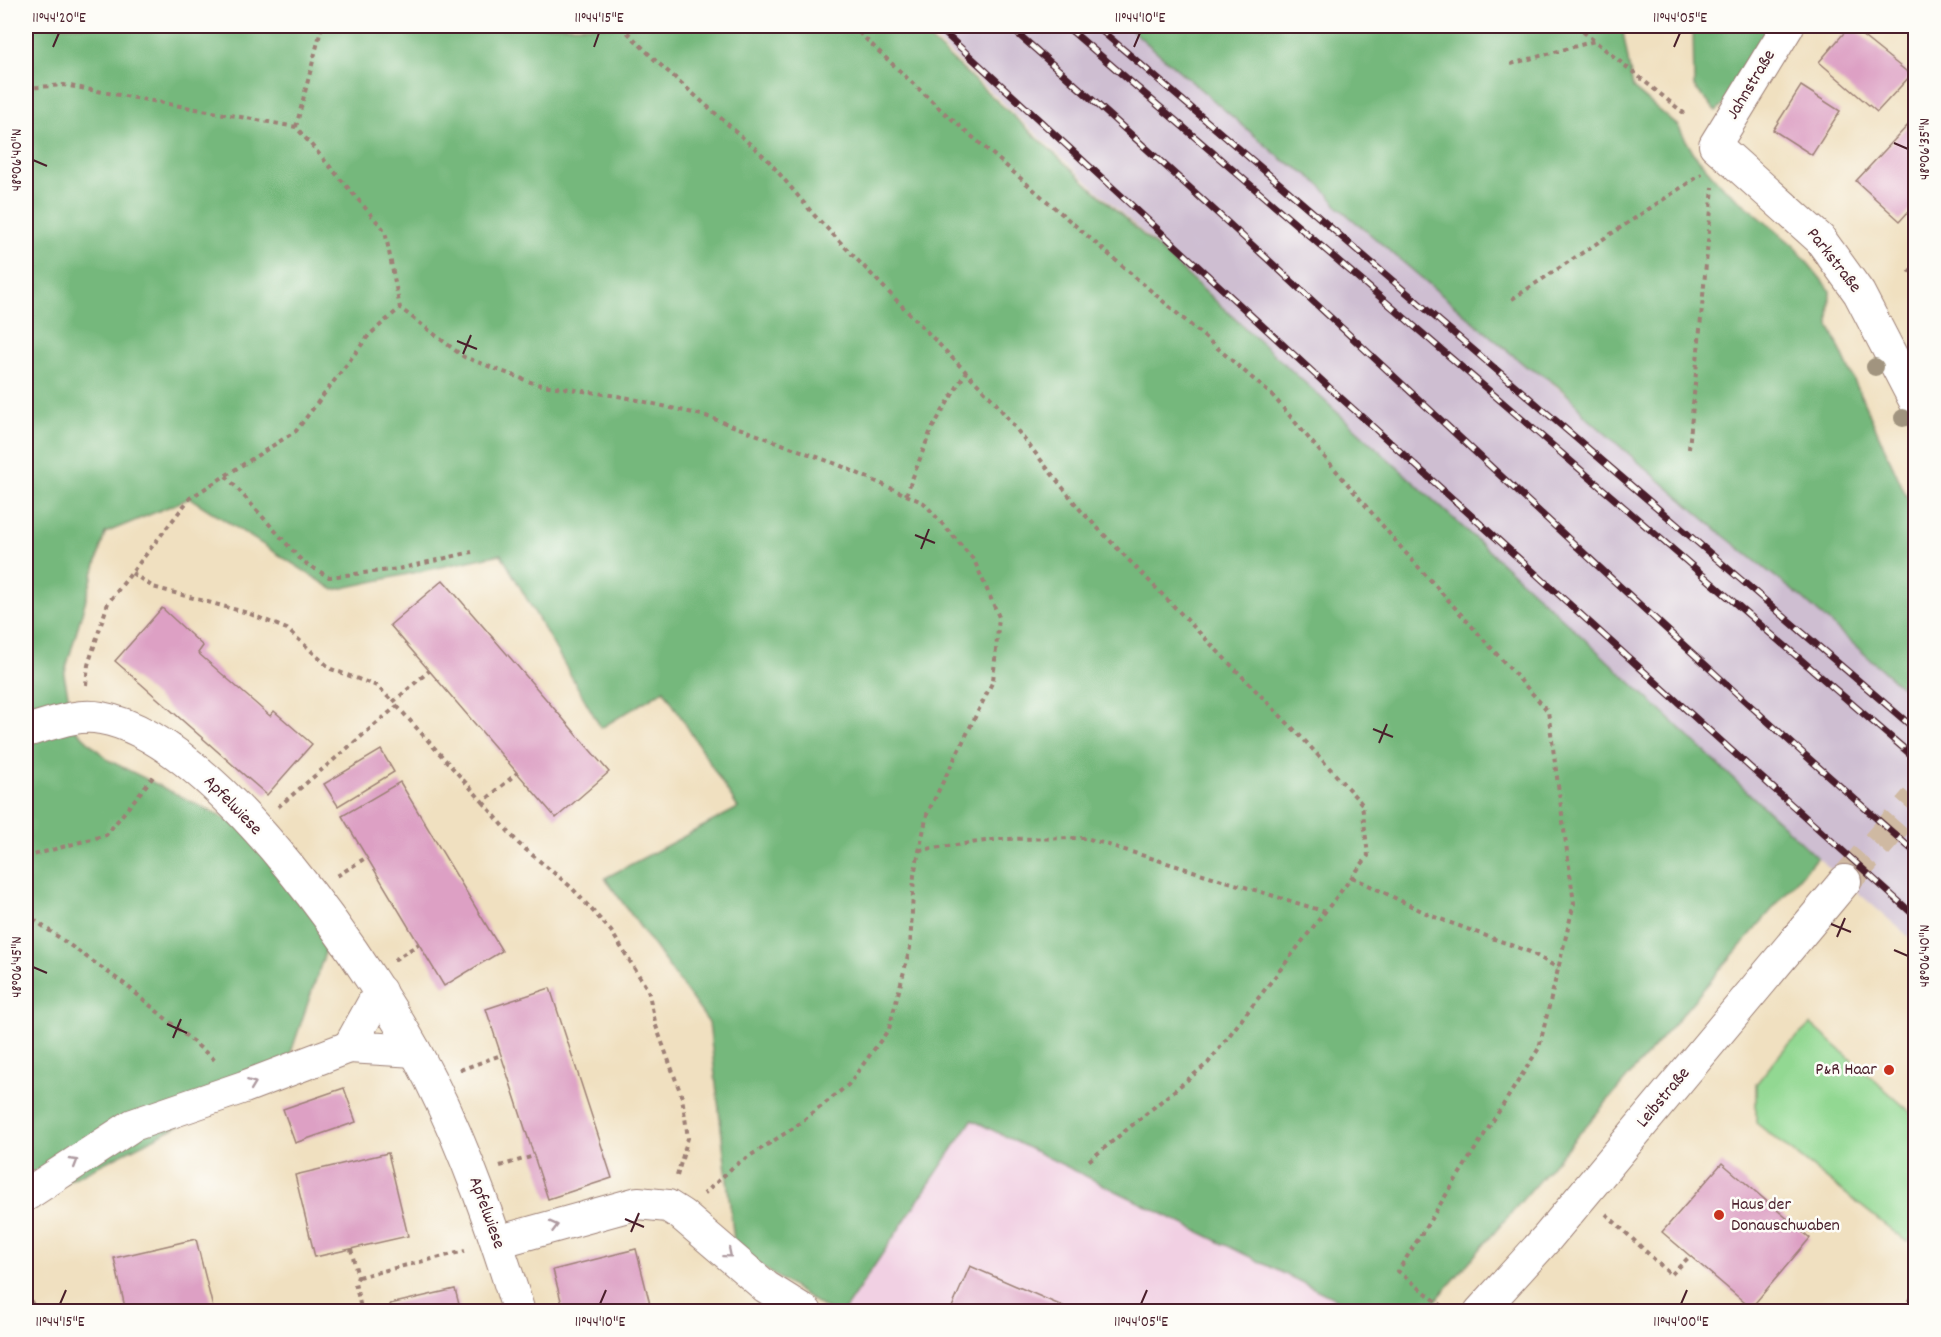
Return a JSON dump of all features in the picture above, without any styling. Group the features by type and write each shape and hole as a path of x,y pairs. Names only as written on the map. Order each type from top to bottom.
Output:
{"street":[{"name":"Jahnstraße","path":"1711,158 1788,26"},
{"name":"Parkstraße","path":"1711,158 1820,239 1859,293 1916,403"},
{"name":"Apfelwiese","path":"26,731 83,717 100,717 146,734 174,750 227,796 255,827 310,894 380,991 415,1051 472,1174 519,1311"},
{"name":"Leibstraße","path":"1480,1311 1547,1238 1845,881"},
{"path":"350,1047 380,991"},
{"path":"26,1195 133,1125 350,1047 415,1051"},
{"path":"497,1242 638,1203 675,1211 766,1287 806,1311"}],"path":[{"path":"296,127 322,26"},
{"path":"621,26 655,60 767,159 814,215 993,401 1082,512 1306,742 1362,804 1368,856 1326,912 1208,1063 1086,1163"},
{"path":"852,26 939,108 1274,396 1404,551 1548,711 1574,903 1539,1048 1398,1271 1446,1309"},
{"path":"1576,26 1685,114"},
{"path":"1511,64 1595,41"},
{"path":"26,88 64,85 296,127 385,231 400,308 464,357 536,384 624,396 706,416 839,465 924,503 974,560 999,617 993,681 927,814 914,875 910,948 889,1029 848,1085 795,1127 734,1166 675,1211"},
{"path":"1512,299 1711,158"},
{"path":"1689,449 1714,177"},
{"path":"1909,270 1916,275"},
{"path":"83,717 88,665 108,603 190,498 296,431 369,335 400,308"},
{"path":"906,495 931,430 966,372"},
{"path":"226,476 303,562 329,577 398,569 472,552"},
{"path":"132,573 153,587 248,613 287,629 331,669 377,686 519,844 571,887 611,931 648,990 656,1026 682,1096 688,1138 675,1211"},
{"path":"393,702 429,671"},
{"path":"255,827 396,706"},
{"path":"26,857 106,835 174,750"},
{"path":"483,802 517,773"},
{"path":"919,850 1000,839 1086,838 1326,912"},
{"path":"1352,877 1432,916 1530,952 1558,968"},
{"path":"26,914 126,985 244,1087"},
{"path":"430,1080 501,1054"},
{"path":"1599,1208 1671,1275 1690,1256"},
{"path":"358,1277 497,1242"},
{"path":"351,1249 358,1277 355,1282 362,1311"},
{"path":"26,1293 33,1305 33,1311"}],"shaded area":[{"path":"920,26 1127,26 1283,160 1306,172 1328,191 1338,207 1527,367 1540,373 1577,404 1584,415 1802,598 1915,699 1915,942 1817,857"},
{"path":"972,1120 1360,1311 844,1312"}],"green space":[{"path":"26,26 915,26 1562,618 1817,857 1427,1311 1360,1311 972,1120 844,1311 829,1311 735,1249 709,1023 605,878 738,808 664,690 601,728 501,554 334,590 190,498 105,533 64,675 75,729 108,760 240,826 332,932 284,1073 26,1202"},
{"path":"1127,26 1622,26 1633,88 1678,126 1694,154 1720,184 1793,245 1830,290 1829,325 1915,515 1915,699 1802,598 1724,536 1584,415 1559,387 1527,367 1338,207 1314,180 1283,160"},
{"path":"1693,26 1776,26 1741,88 1716,111 1694,87"},
{"path":"1811,1024 1915,1116 1915,1235 1907,1242 1756,1123 1756,1084 1785,1048"}],"building":[{"path":"1850,26 1911,75 1877,112 1819,62"},
{"path":"1801,86 1840,111 1812,155 1773,130"},
{"path":"1911,122 1916,126 1916,203 1900,221 1856,181"},
{"path":"443,580 609,772 556,818 390,625"},
{"path":"162,608 203,646 198,653 270,716 274,711 312,744 267,795 115,661"},
{"path":"381,750 394,772 338,806 324,784"},
{"path":"400,782 502,951 444,986 342,816"},
{"path":"550,988 612,1178 548,1199 486,1009"},
{"path":"344,1088 356,1122 295,1143 283,1109"},
{"path":"388,1153 408,1236 315,1257 295,1175"},
{"path":"1722,1163 1810,1238 1751,1308 1662,1232"},
{"path":"196,1239 214,1312 126,1312 114,1258"},
{"path":"636,1249 652,1312 564,1312 553,1270"},
{"path":"970,1266 1076,1312 950,1312"},
{"path":"455,1289 461,1312 392,1312 390,1304"},
{"path":"1916,1292 1916,1306 1908,1300"}],"tunnel":[{"path":"1845,881 1916,800"}],"railway":[{"path":"937,26 1331,389 1916,917"},
{"path":"1009,26 1237,231 1687,648 1916,853"},
{"path":"1066,26 1916,759"},
{"path":"1096,26 1916,730"}],"place":[{"name":"P&R Haar","path":"1889,1070"},
{"name":"Haus der Donauschwaben","path":"1719,1215"}]}
